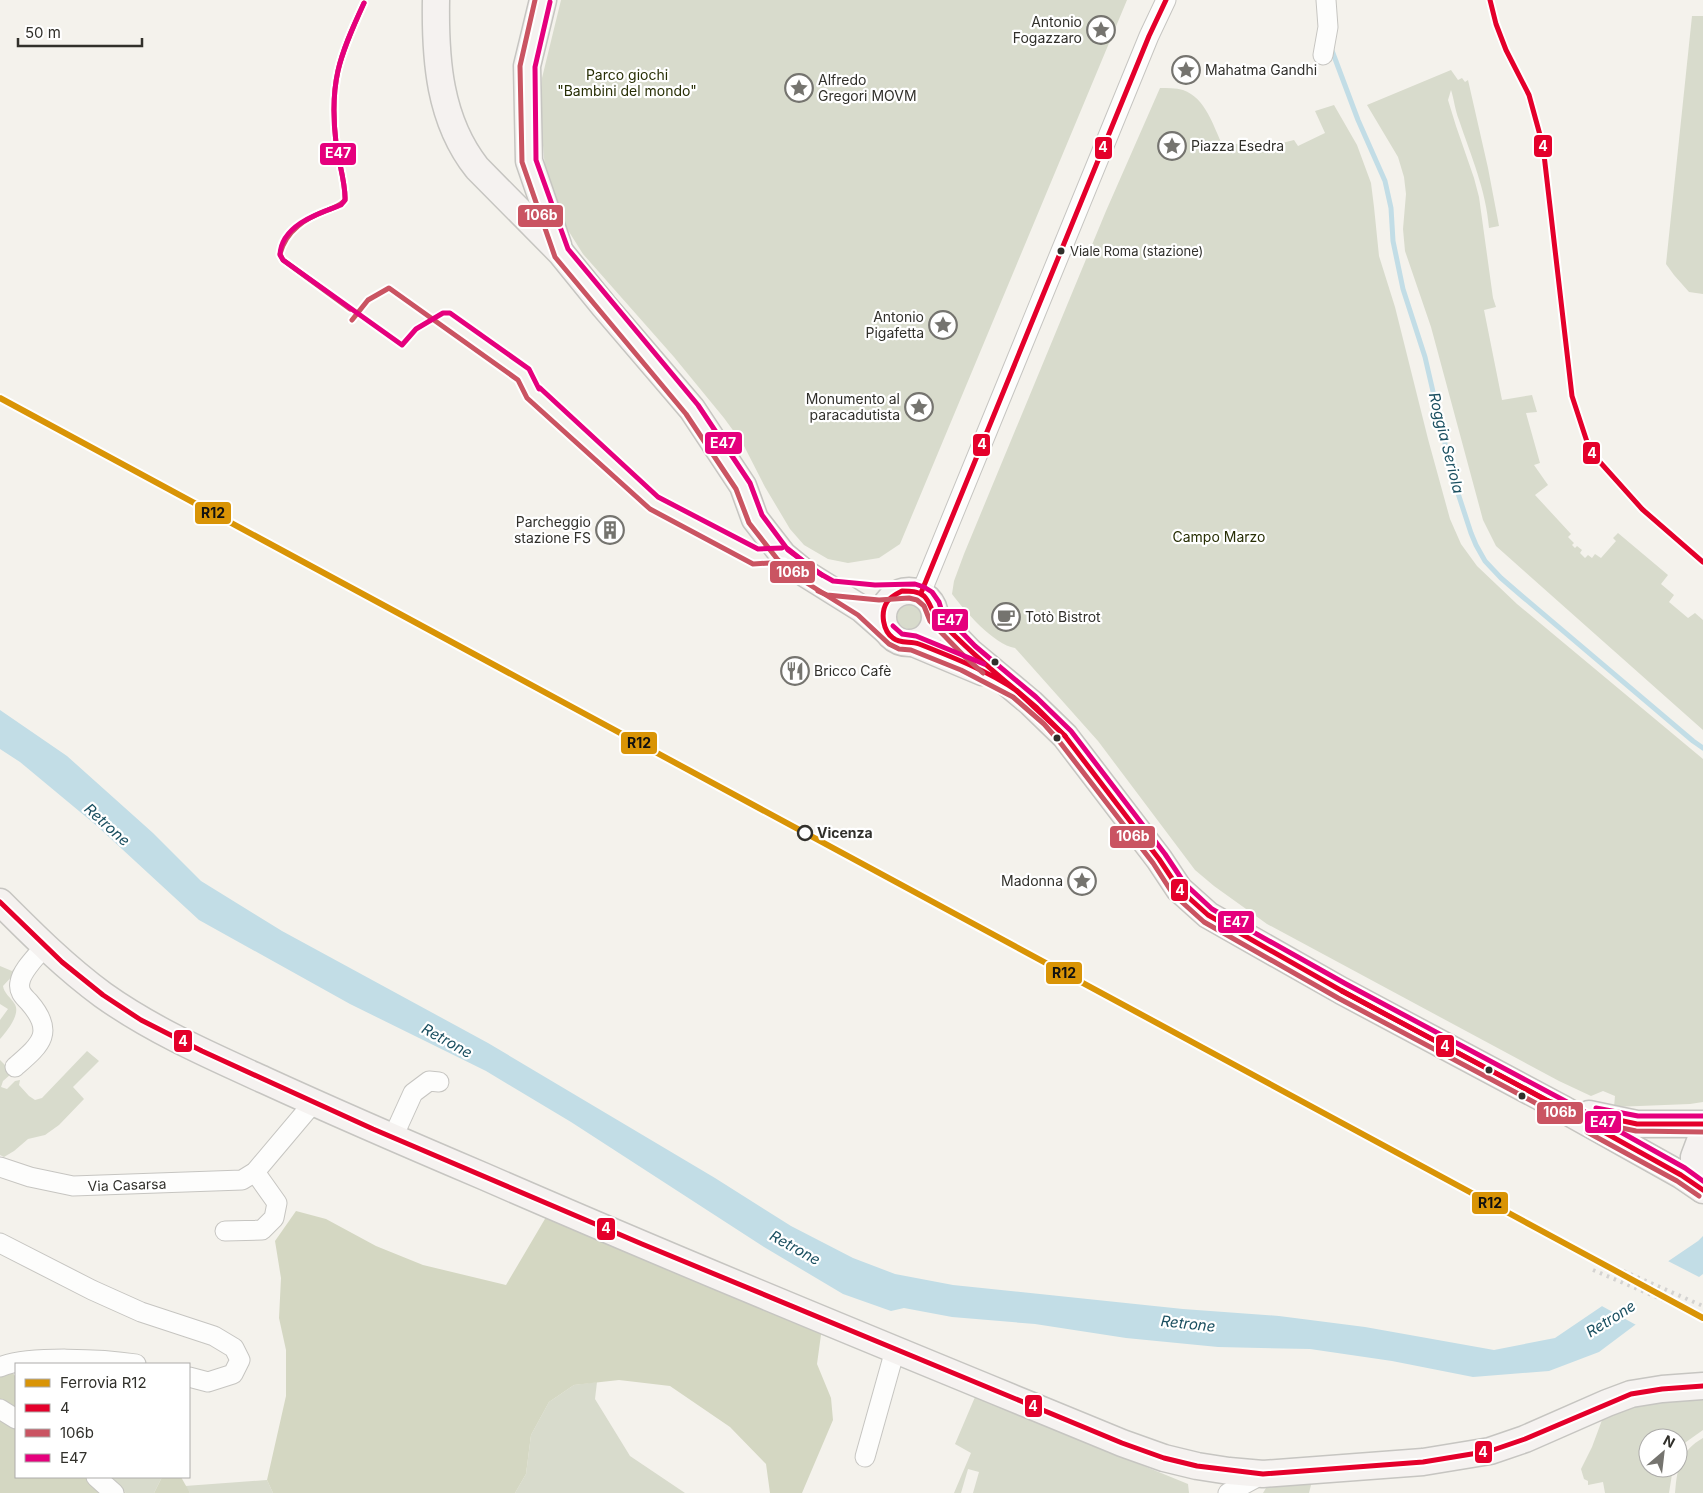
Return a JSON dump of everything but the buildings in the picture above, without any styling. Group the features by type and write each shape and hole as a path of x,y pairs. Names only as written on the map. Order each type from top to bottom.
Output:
{"main road":[{"path":"436,0 439,78 447,108 465,153 477,168 561,253 692,410 743,486 755,519 783,555 806,574 866,612 897,640 914,643 964,663 1017,691"},
{"path":"477,168 506,180 526,172 529,161 526,66 543,0"},
{"path":"529,161 561,253"},
{"path":"829,588 880,593 910,593 931,602 935,616 934,626 928,635 914,643"},
{"path":"886,631 883,621 884,607 892,595 910,593"},
{"path":"935,616 970,652 1049,719 1065,736 1159,859 1178,889 1208,915 1342,991 1548,1101 1681,1175 1702,1190"},
{"path":"0,902 44,947 74,973 124,1009 194,1048 393,1138 622,1237 1122,1443 1164,1458 1213,1468 1263,1474 1423,1462 1464,1457 1526,1439 1631,1394 1662,1389 1703,1386"},
{"path":"1548,1101 1586,1113 1637,1124 1703,1124"},
{"path":"1702,1190 1694,1170 1694,1157 1703,1133"}],"street":[{"path":"910,593 1166,0"},
{"path":"1323,55 1328,27 1326,0"},
{"path":"15,1068 34,1050 43,1036 44,1028 41,1019 23,996 20,989 20,980 44,947"},
{"path":"393,1138 413,1093 430,1081 439,1082"},
{"name":"Via Casarsa","path":"0,1168 30,1177 73,1186 242,1180 254,1172 314,1102"},
{"path":"225,1231 262,1230 274,1218 277,1203 254,1172"},
{"path":"0,1243 92,1290 133,1308 214,1336 234,1348 240,1360 233,1374 208,1382 190,1376"},
{"path":"865,1458 895,1350"},
{"path":"0,1367 41,1360 128,1363"},
{"path":"0,1409 15,1418"},
{"path":"1228,1493 1263,1474"},
{"path":"97,1478 114,1493"}],"green space":[{"name":"Parco giochi \"Bambini del mondo\"","path":"561,0 1127,0 900,544 879,558 848,563 828,559 804,545 790,529 765,487 743,444 724,418 674,357 583,254 566,227 545,169 541,122 542,78"},
{"path":"1692,16 1703,16 1703,294 1689,292 1666,264"},
{"path":"1451,70 1458,80 1462,78 1465,82 1468,80 1499,226 1489,228 1485,200 1451,90 1448,100 1479,197 1493,298 1496,307 1484,310 1502,400 1532,395 1537,412 1526,413 1540,463 1534,465 1548,485 1535,495 1571,534 1568,537 1574,543 1572,545 1582,550 1580,553 1585,558 1588,555 1592,558 1595,554 1601,558 1616,541 1613,538 1618,533 1668,575 1661,584 1674,595 1669,602 1688,618 1695,613 1703,620 1703,730 1496,546 1483,520 1431,327 1405,251 1403,229 1406,194 1404,177 1398,157 1367,105"},
{"name":"Campo Marzo","path":"1160,88 1183,90 1198,99 1208,114 1223,146 1256,141 1258,149 1294,140 1298,146 1325,133 1315,111 1334,105 1357,145 1371,183 1379,256 1395,307 1450,519 1461,544 1477,566 1517,604 1703,759 1703,1102 1614,1107 1615,1096 1603,1091 1591,1096 1559,1081 1267,924 1195,870 1098,741 1015,648 998,641 989,634 952,594 954,581 964,554 1106,211"},
{"path":"909,605 917,609 921,617 917,625 909,629 901,625 897,617 901,609"},
{"path":"20,962 15,973 3,986 16,1007 16,1012 13,1022 0,1039 0,1020 8,1009 0,1004 0,966 12,971"},
{"path":"87,1051 99,1061 73,1087 84,1099 59,1125 45,1135 28,1139 4,1157 0,1155 0,1060 11,1074 3,1081 1,1087 7,1089 15,1081 20,1080 19,1085 35,1100 42,1098"},
{"path":"552,1207 823,1320 817,1364 831,1398 833,1420 802,1493 770,1493 766,1464 730,1427 670,1386 619,1380 574,1385 549,1402 531,1435 526,1474 515,1493 273,1493 267,1480 286,1396 286,1350 279,1318 281,1278 275,1241 296,1211 326,1219 376,1246 423,1265 506,1285"},
{"path":"0,1358 15,1376 15,1478 109,1478 126,1493 0,1493"},
{"path":"597,1382 595,1399 630,1456 685,1493 515,1493 526,1474 531,1435 549,1402 574,1385"},
{"path":"975,1397 1188,1484 1189,1493 973,1493 979,1472 968,1469 961,1493 954,1493 971,1453 955,1444"},
{"path":"1703,1397 1703,1430 1688,1441 1688,1428 1638,1428 1638,1478 1671,1478 1669,1493 1605,1493 1603,1482 1588,1485 1588,1481 1584,1479 1581,1469 1592,1447 1605,1412 1634,1399"},
{"path":"1703,1438 1703,1493 1675,1493 1677,1478 1688,1478 1688,1450"},
{"path":"109,1478 162,1478 154,1493 126,1493"},
{"path":"162,1478 182,1478 190,1493 154,1493"},
{"path":"267,1480 273,1493 190,1493 185,1486"},
{"path":"1312,1481 1309,1493 1263,1493 1266,1488"}],"water":[{"name":"Retrone","path":"0,710 67,756 153,833 201,881 282,931 488,1043 715,1178 791,1226 853,1258 895,1274 953,1285 1183,1309 1279,1316 1365,1327 1494,1350 1555,1338 1703,1236 1703,1274 1599,1352 1549,1371 1473,1377 1392,1361 1310,1349 1218,1347 1126,1338 1035,1324 952,1317 904,1308 891,1311 843,1294 764,1247 571,1122 486,1071 350,1004 199,920 97,826 20,762 0,749"}],"pier":[{"path":"1666,1260 1701,1278 1638,1326 1600,1305"}],"waterway":[{"name":"Roggia Seriola","path":"1331,48 1358,120 1385,181 1391,208 1393,241 1403,289 1425,357 1453,478 1476,545 1485,561 1501,578 1703,748"}],"railway":[{"path":"1596,1259 1703,1306"},
{"path":"1593,1270 1703,1317"}],"rail line":[{"name":"R12","path":"0,398 1703,1318"}],"transit line":[{"name":"106b","path":"535,0 520,66 522,162 555,257 686,414 736,489 749,523 778,560 802,580 858,615 889,644 899,649 911,650 961,670 1013,697 1044,724 1059,741 1153,863 1173,894 1204,922 1338,998 1545,1108 1584,1120 1636,1131 1703,1132"},
{"name":"4","path":"921,593 1149,36 1166,0"},
{"name":"4","path":"1490,0 1496,24 1506,50 1529,95 1543,146 1572,396 1590,451 1642,509 1703,562"},
{"name":"E47","path":"550,2 535,67 536,160 568,249 698,405 750,483 762,515 788,550 822,575"},
{"name":"106b","path":"350,309 283,260 280,254 287,238 298,226 345,200 334,122 335,87 342,55 364,3"},
{"name":"E47","path":"364,3 342,55 335,87 334,122 345,200 341,205 312,216 294,228 282,245 280,255 283,260 402,345 416,329 443,313 450,313 529,369 539,389"},
{"name":"106b","path":"352,320 368,300 389,288 518,380 527,398 650,509 753,564 784,562"},
{"name":"E47","path":"540,388 658,497 758,549 782,548"},
{"name":"E47","path":"788,549 817,572 833,581 875,585 915,584 932,592 939,602 942,612 975,646 1036,697 1071,731 1165,854 1185,884 1212,909 1346,984 1567,1102 1685,1168 1703,1181"},
{"name":"106b","path":"818,591 827,595 879,600 909,598 917,600 924,606 930,621 983,673"},
{"name":"4","path":"902,591 922,594 938,619 976,656 1017,691 994,677 957,659 919,644 899,641 893,638 887,631 883,616 888,600 902,591"},
{"name":"E47","path":"893,626 902,634 916,636 984,664"},
{"name":"4","path":"1017,691 1065,736"},
{"name":"4","path":"1017,691 1065,736"},
{"name":"4","path":"1065,736 1159,859 1179,889 1208,915 1342,991"},
{"name":"4","path":"0,902 62,962 103,995 141,1020 202,1051 373,1129 642,1244 1122,1443 1164,1458 1197,1466 1263,1474 1423,1462 1490,1451 1525,1439 1631,1394 1662,1389 1703,1386"},
{"name":"4","path":"1342,991 1548,1101"},
{"name":"4","path":"1342,991 1548,1101"},
{"name":"4","path":"1548,1101 1586,1113 1637,1124 1703,1124"},
{"name":"4","path":"1548,1101 1681,1175 1703,1190"},
{"name":"E47","path":"1596,1108 1638,1116 1703,1116"},
{"name":"106b","path":"1587,1132 1677,1181 1699,1196"}],"place":[{"name":"Antonio Fogazzaro","path":"1101,30"},
{"name":"Mahatma Gandhi","path":"1186,70"},
{"name":"Alfredo Gregori MOVM","path":"799,88"},
{"name":"Piazza Esedra","path":"1172,146"},
{"name":"Viale Roma (stazione)","path":"1061,251"},
{"name":"Antonio Pigafetta","path":"943,325"},
{"name":"Monumento al paracadutista","path":"919,407"},
{"name":"Parcheggio stazione FS","path":"610,530"},
{"name":"Totò Bistrot","path":"1006,617"},
{"name":"Bricco Cafè","path":"795,671"},
{"name":"Vicenza","path":"805,833"},
{"name":"Madonna","path":"1082,881"}]}
